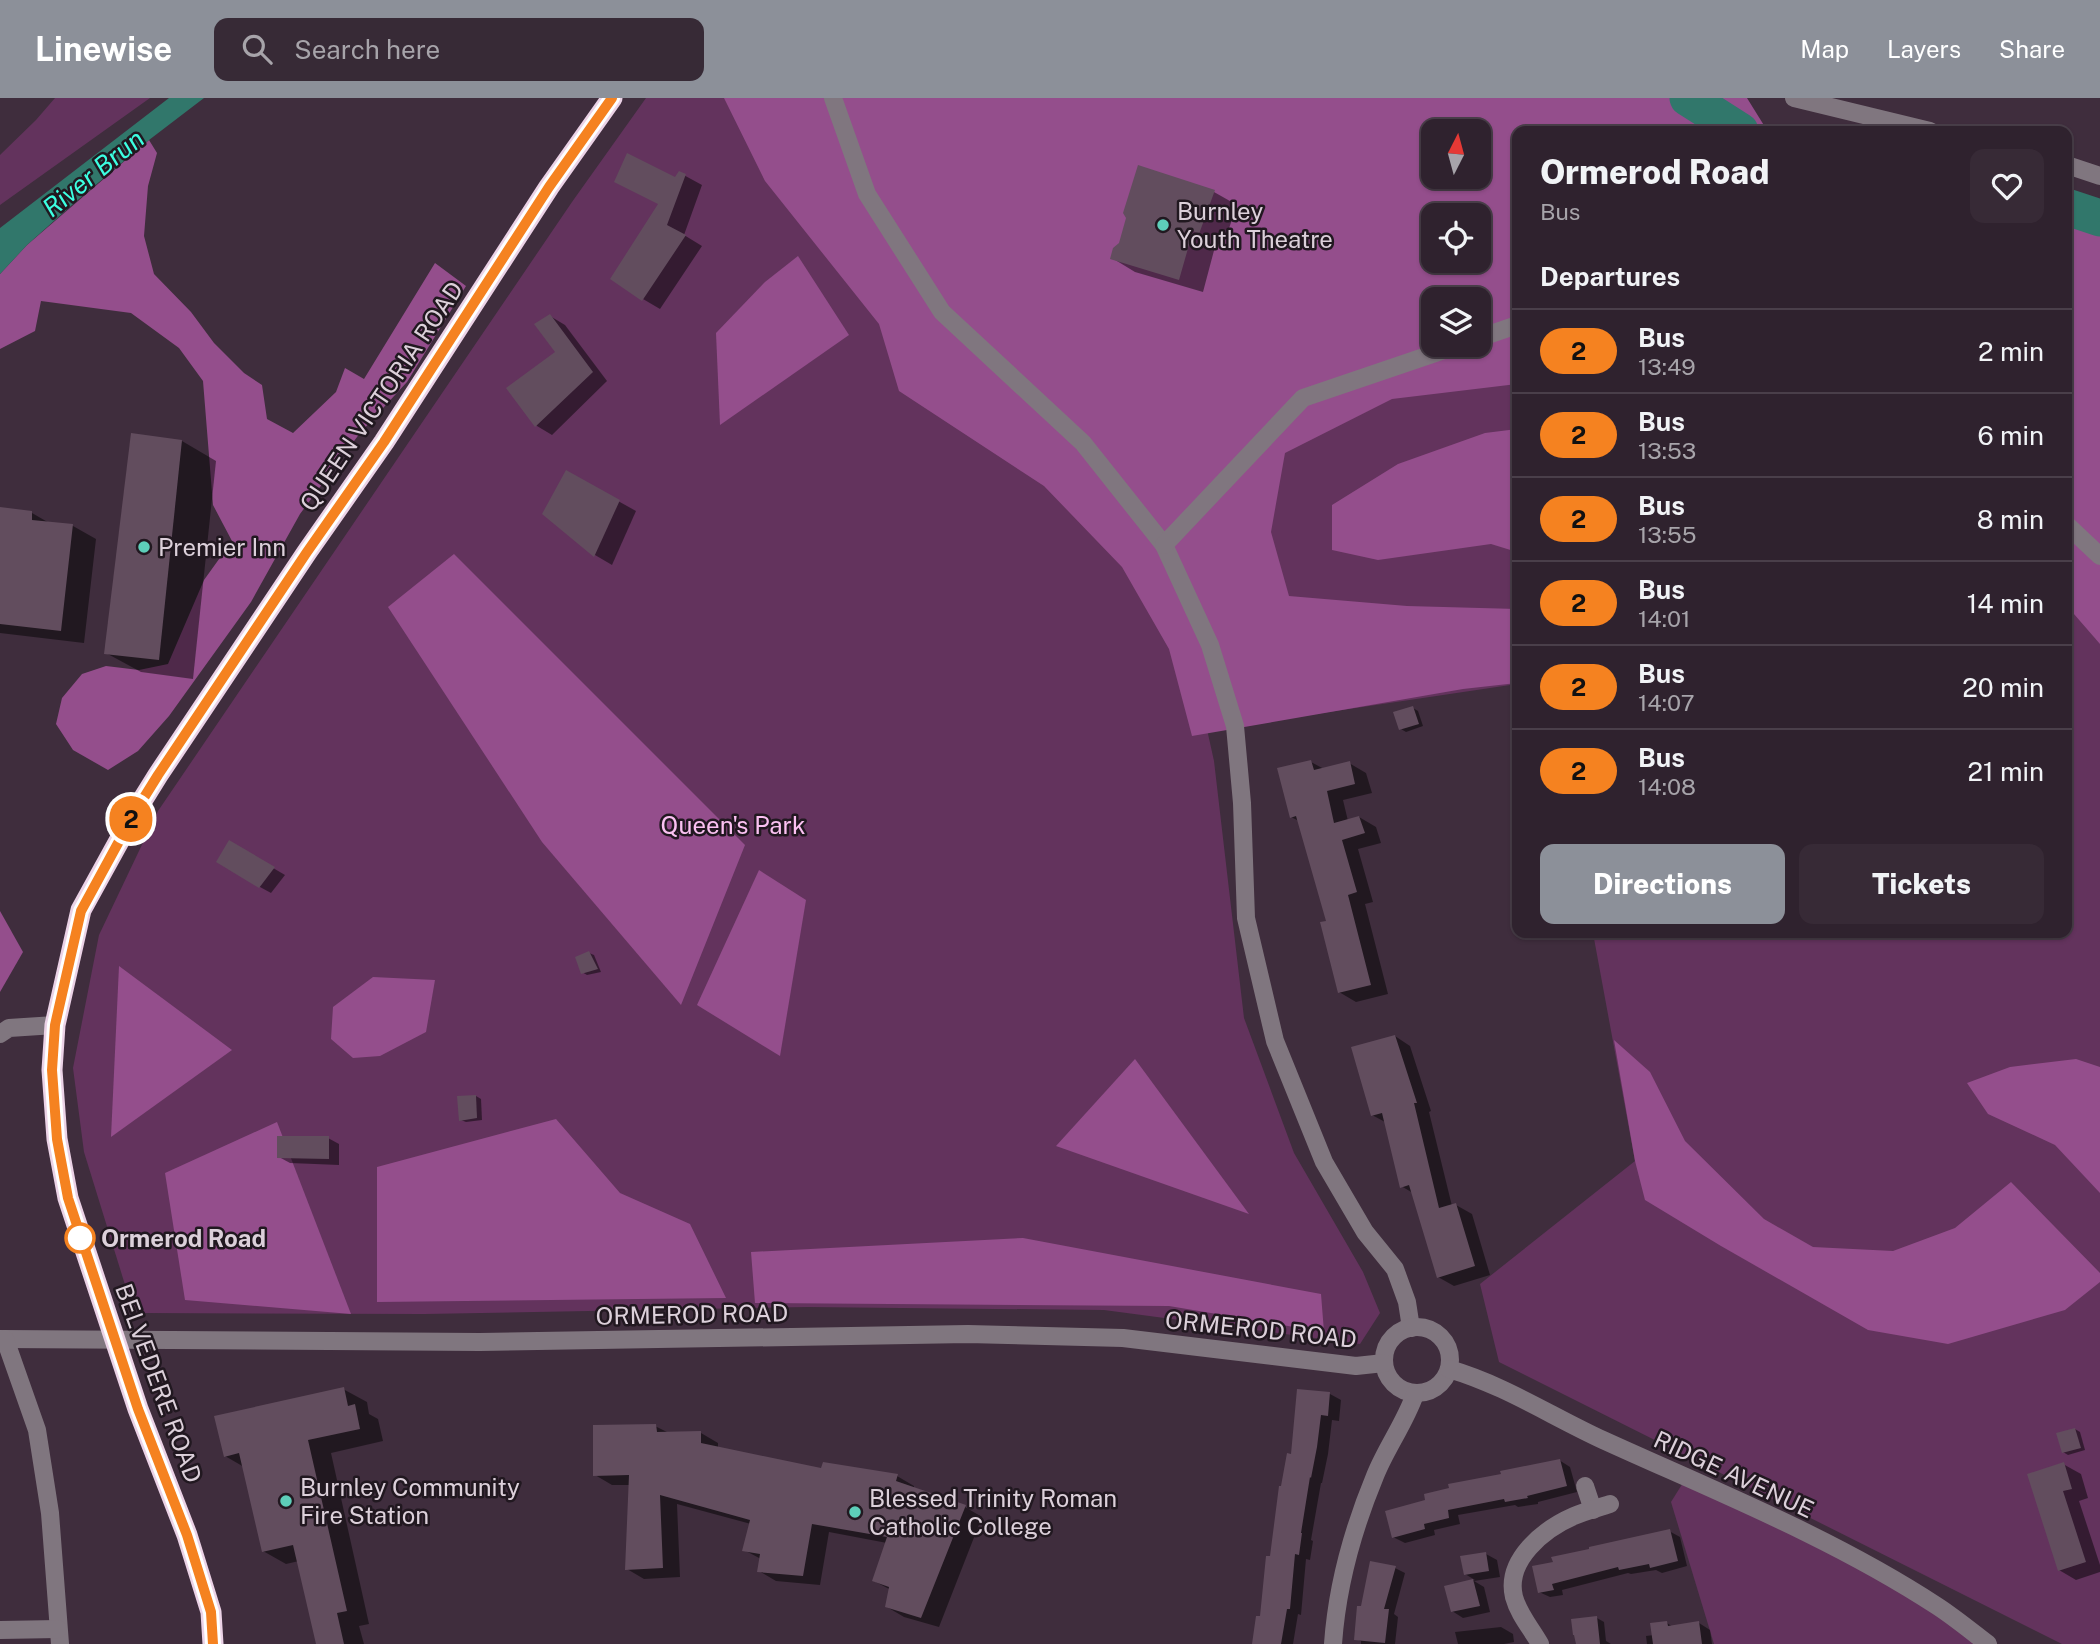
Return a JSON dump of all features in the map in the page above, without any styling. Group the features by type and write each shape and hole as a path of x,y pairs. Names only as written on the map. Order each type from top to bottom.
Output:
{"highway":[{"name":"QUEEN VICTORIA ROAD","path":"57,1139 52,1070 55,1025 81,911 135,812 307,552 384,442 549,187 612,98"},
{"name":"BELVEDERE ROAD","path":"57,1139 68,1198 114,1340 187,1535 211,1612 213,1644"}],"street":[{"path":"834,98 867,194 942,312 1083,443 1164,545 1210,645 1235,726 1242,803 1246,918 1275,1041 1324,1162 1365,1231 1395,1269 1407,1302 1411,1328"},
{"path":"1794,98 1909,126"},
{"path":"2072,167 2100,176"},
{"path":"1491,334 1512,327"},
{"path":"1164,545 1303,398 1424,357"},
{"path":"2072,530 2100,556"},
{"path":"0,1034 9,1028 55,1025"},
{"path":"1411,1328 1432,1331 1441,1338 1450,1358 1444,1379 1436,1387 1415,1394 1397,1387 1386,1373 1384,1363 1388,1344 1402,1331 1411,1328"},
{"name":"ORMEROD ROAD","path":"3,1339 480,1342 968,1334 1123,1338 1356,1366 1384,1363"},
{"path":"0,1630 59,1636 50,1513 37,1430 3,1339"},
{"name":"RIDGE AVENUE","path":"1449,1369 1498,1386 1595,1436 1849,1555 1937,1606 1988,1644"},
{"path":"1333,1644 1346,1559 1375,1475 1415,1394"},
{"path":"1540,1644 1520,1613 1513,1594 1515,1569 1536,1541 1573,1516 1601,1507 1585,1486"}],"green space":[{"path":"55,98 150,98 0,205 0,155"},
{"name":"Queen's Park","path":"646,98 809,98 1128,532 1191,657 1214,761 1244,1018 1294,1153 1363,1272 1380,1313 1360,1344 1104,1310 808,1307 424,1314 141,1313 130,1301 84,1152 73,1068 99,935 158,811 572,202"},
{"path":"1512,310 1512,685 1235,726 1164,545 1421,342 1421,357 1491,357 1491,332"},
{"path":"2072,534 2100,562 2100,1644 2062,1644 1499,1362 1480,1284 1635,1161 1594,938 2072,938"},
{"path":"1686,1478 1783,1522 1988,1644 1714,1644 1671,1502"}],"shaded area":[{"path":"724,98 1747,98 1764,126 1512,126 1512,385 1392,399 1285,453 1271,532 1289,596 1407,606 1512,609 1512,684 1463,689 1192,736 1169,649 1122,567 1044,486 899,391 879,324 765,181"},
{"path":"149,140 157,153 148,186 144,236 154,274 191,312 214,343 244,373 262,385 267,419 293,433 336,392 345,368 364,379 435,263 466,286 407,382 360,433 300,514 251,602 169,716 138,751 108,770 73,750 56,724 62,698 82,674 106,666 139,670 168,664 204,580 232,541 213,505 203,381 179,348 131,313 41,301 35,331 0,349 0,274 27,245"},
{"path":"2072,221 2100,235 2100,644 2072,612"},
{"path":"798,256 849,335 720,425 716,333 765,282"},
{"path":"1512,430 1512,550 1491,544 1378,560 1332,550 1332,505 1398,464 1485,433"},
{"path":"454,554 745,845 681,1005 542,842 388,607"},
{"path":"759,870 806,900 780,1056 697,1005"},
{"path":"0,911 23,952 0,992"},
{"path":"119,966 232,1050 111,1137"},
{"path":"373,977 435,980 426,1032 380,1056 353,1058 331,1039 333,1007"},
{"path":"1614,1040 1650,1072 1685,1141 1764,1219 1813,1247 1893,1251 1955,1228 2011,1182 2100,1273 2100,1282 2065,1310 1948,1344 1868,1330 1645,1200 1635,1161"},
{"path":"1135,1059 1249,1214 1056,1146"},
{"path":"2076,1059 2100,1067 2100,1193 2055,1145 1988,1114 1967,1083 2010,1067"},
{"path":"556,1119 620,1193 690,1224 726,1298 377,1302 377,1167"},
{"path":"277,1122 351,1314 185,1300 165,1173"},
{"path":"1023,1238 1321,1294 1324,1332 1169,1306 755,1303 751,1252"}],"water":[{"path":"169,98 204,98 73,204 27,245 0,274 0,228"}],"building":[{"path":"627,153 675,177 679,171 686,174 667,225 686,235 642,301 610,279 658,204 614,182"},
{"name":"Burnley Youth Theatre","path":"1138,165 1215,190 1199,234 1193,231 1179,280 1110,259 1113,248 1119,243 1126,218 1123,213"},
{"path":"550,314 593,372 535,427 506,388 555,352 534,324"},
{"name":"Premier Inn","path":"131,433 182,440 159,660 104,654"},
{"path":"566,470 620,500 594,557 542,514"},
{"path":"0,507 32,511 32,520 73,524 61,631 0,624"},
{"path":"1413,706 1419,724 1399,730 1393,712"},
{"path":"1311,760 1314,770 1350,761 1355,784 1327,791 1334,823 1359,816 1365,833 1342,840 1357,892 1348,895 1371,985 1338,993 1320,922 1326,921 1296,816 1290,818 1277,768"},
{"path":"229,840 275,867 259,888 216,862"},
{"path":"589,951 598,969 581,974 575,957"},
{"path":"1395,1035 1417,1103 1414,1103 1439,1208 1456,1203 1475,1266 1437,1278 1409,1185 1400,1188 1382,1113 1371,1116 1351,1047"},
{"path":"476,1095 477,1118 459,1121 457,1096"},
{"path":"277,1136 329,1136 329,1159 277,1158"},
{"name":"Burnley Community Fire Station","path":"344,1387 348,1406 355,1404 360,1429 308,1440 347,1611 337,1613 344,1644 316,1644 293,1545 262,1552 239,1453 224,1457 214,1416"},
{"path":"1297,1389 1330,1392 1328,1416 1321,1415 1299,1555 1295,1554 1290,1609 1287,1609 1281,1644 1252,1644 1256,1616 1260,1616 1266,1556 1270,1556 1279,1486 1287,1453 1291,1454"},
{"path":"656,1424 657,1432 701,1431 701,1443 821,1468 823,1462 898,1474 896,1481 966,1505 921,1618 885,1607 889,1587 872,1581 887,1537 812,1524 803,1576 757,1572 760,1554 742,1551 750,1520 660,1495 663,1568 625,1570 629,1475 593,1476 593,1425"},
{"path":"2075,1428 2081,1448 2062,1453 2056,1433"},
{"path":"1560,1459 1567,1486 1527,1496 1528,1498 1505,1502 1504,1499 1448,1510 1449,1518 1424,1524 1425,1529 1392,1538 1385,1511 1425,1500 1424,1494 1449,1488 1448,1484"},
{"path":"2064,1462 2072,1489 2063,1491 2086,1562 2058,1571 2027,1474"},
{"path":"1670,1529 1678,1561 1650,1568 1649,1564 1619,1570 1618,1567 1552,1584 1554,1590 1538,1593 1532,1566 1553,1562 1551,1557"},
{"path":"1486,1552 1489,1571 1464,1575 1460,1556"},
{"path":"1370,1561 1396,1566 1384,1609 1389,1609 1385,1643 1354,1640 1357,1606 1361,1606"},
{"path":"1473,1579 1480,1606 1451,1612 1444,1586"},
{"path":"1597,1616 1600,1644 1576,1644 1571,1619"},
{"path":"1667,1621 1668,1626 1699,1621 1702,1644 1653,1644 1650,1623"}],"waterway":[{"name":"River Brun","path":"1688,98 1732,126"},
{"name":"River Brun","path":"2072,209 2100,218"}],"bus line":[{"name":"2","path":"213,1644 211,1612 187,1535 138,1409 93,1279 68,1198 57,1139 52,1070 55,1025 81,911 158,775 384,442 549,187 612,98"}],"place":[{"name":"Burnley Youth Theatre","path":"1163,225"},
{"name":"Premier Inn","path":"144,547"},
{"name":"Ormerod Road","path":"80,1238"},
{"name":"Burnley Community Fire Station","path":"286,1501"},
{"name":"Blessed Trinity Roman Catholic College","path":"855,1512"}]}
